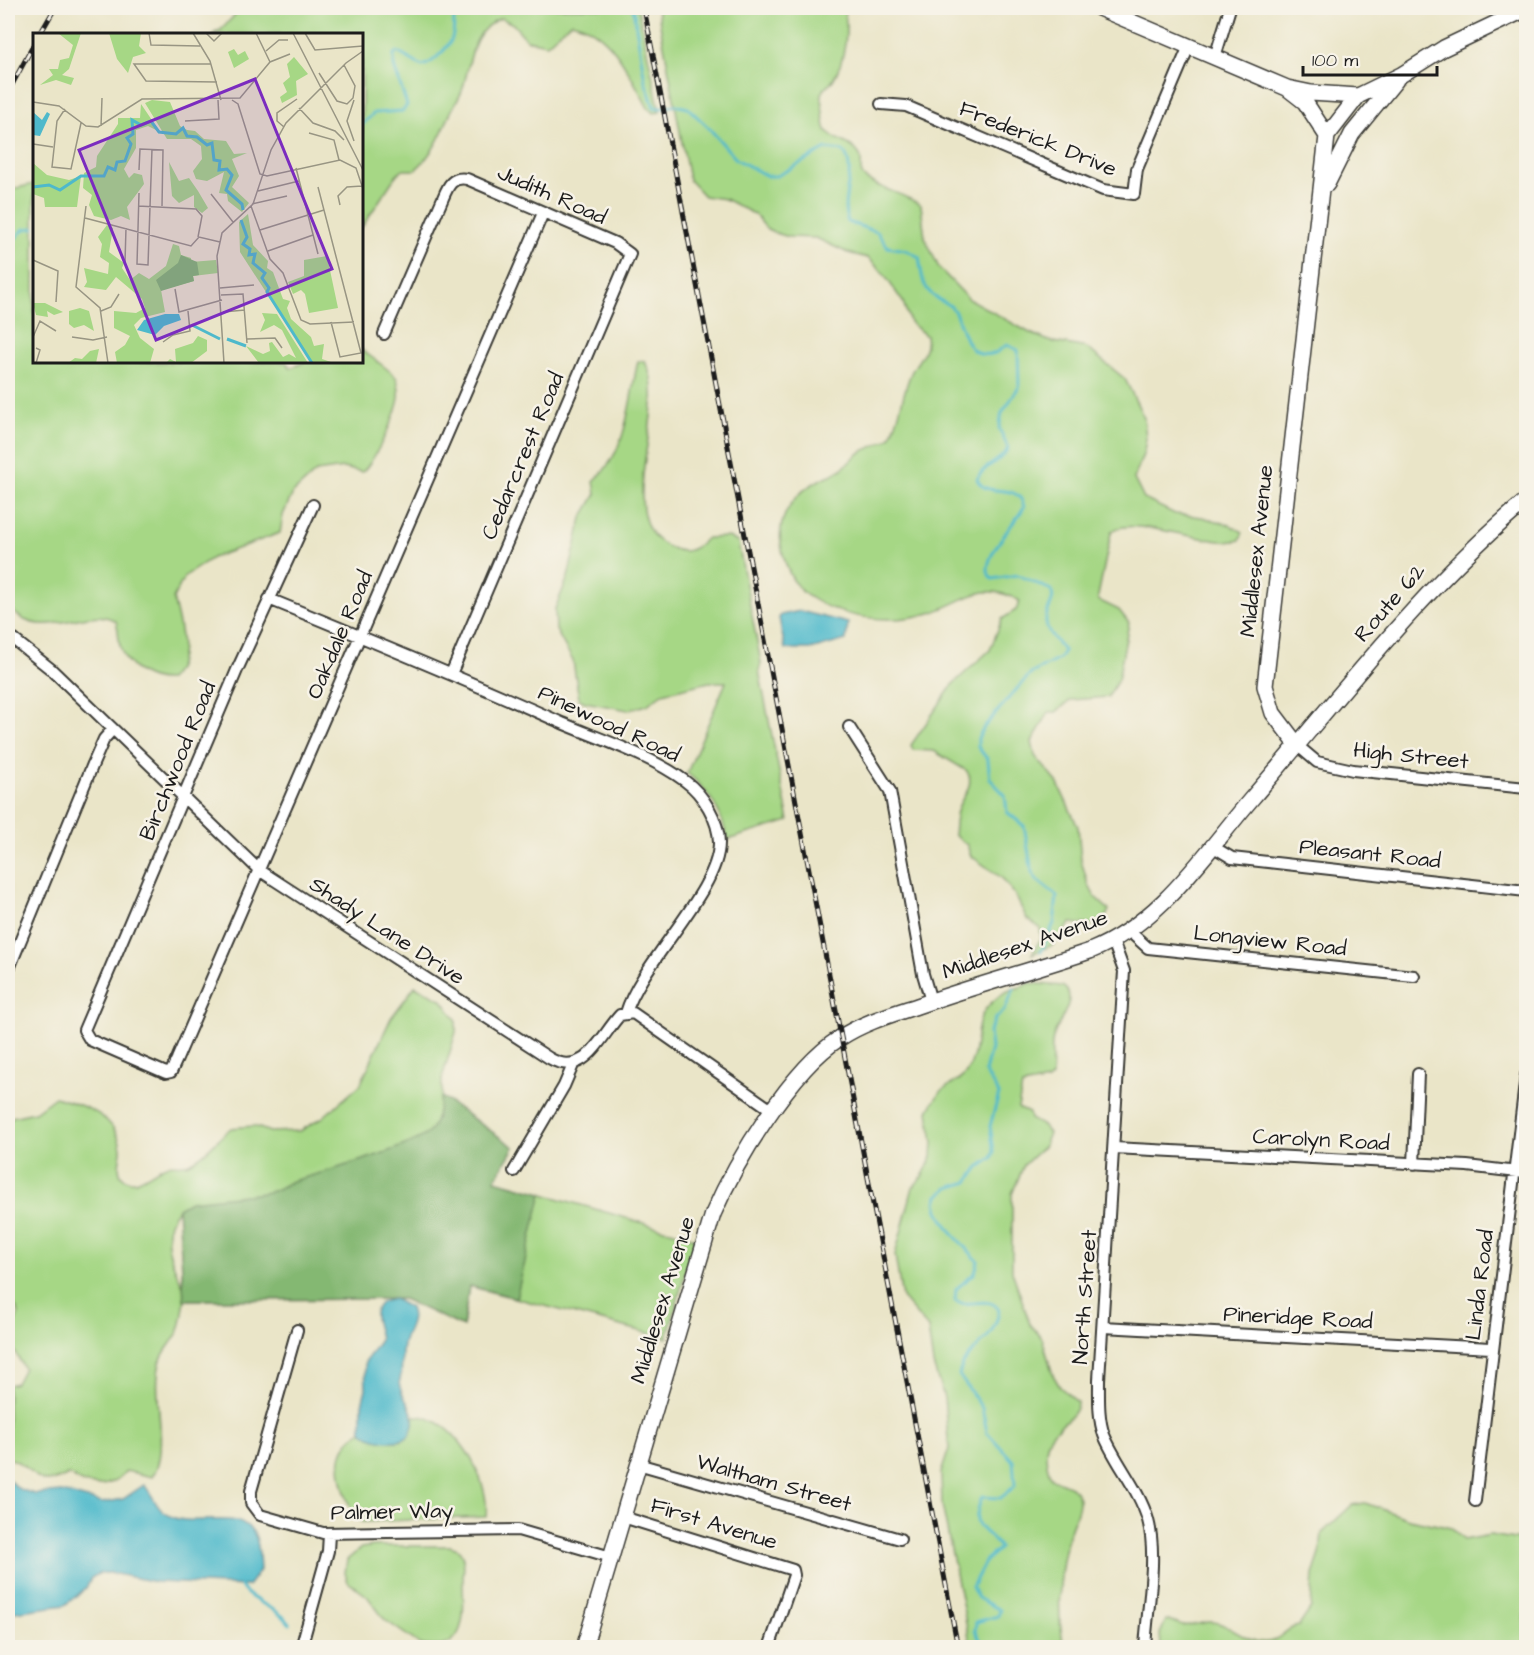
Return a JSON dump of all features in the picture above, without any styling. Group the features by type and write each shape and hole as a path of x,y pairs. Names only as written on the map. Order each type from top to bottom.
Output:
{"main road":[{"path":"1099,8 1287,88 1322,94 1358,96"},
{"path":"1327,136 1358,96 1401,75 1444,48 1527,9"},
{"name":"Middlesex Avenue","path":"1321,201 1334,166 1356,128 1401,75"},
{"path":"1287,88 1305,102 1327,136"},
{"path":"1327,136 1356,128 1362,115 1358,96"},
{"name":"Middlesex Avenue","path":"584,1647 713,1214 733,1172 799,1076 834,1042 879,1019 1064,959 1113,941 1129,931 1170,895 1298,746 1273,713 1265,686 1327,136"},
{"name":"Route 62","path":"1298,746 1439,581 1527,501"}],"street":[{"path":"1215,57 1230,8"},
{"name":"Frederick Drive","path":"881,104 908,107 1103,190 1134,194 1137,169 1189,46"},
{"name":"Judith Road","path":"384,334 442,198 450,183 456,179 467,179 615,243 629,253"},
{"name":"Oakdale Road","path":"171,1072 362,636 447,431 543,213"},
{"name":"Cedarcrest Road","path":"451,674 623,276 629,253"},
{"name":"Birchwood Road","path":"171,1072 164,1073 96,1043 84,1033 269,599 313,505"},
{"name":"Pinewood Road","path":"269,599 451,674 668,771 692,787 712,815 719,844 714,867 642,980 626,1013"},
{"name":"Shady Lane Drive","path":"8,635 41,659 259,870 549,1058 560,1064 573,1065"},
{"path":"849,727 890,791 931,1001"},
{"path":"8,971 93,764 106,737 113,729"},
{"name":"High Street","path":"1298,746 1317,762 1353,771 1527,788"},
{"name":"Pleasant Road","path":"1212,846 1232,858 1527,891"},
{"name":"Longview Road","path":"1129,931 1148,948 1414,976"},
{"name":"North Street","path":"1113,941 1124,971 1099,1391 1102,1425 1143,1504 1151,1534 1145,1647"},
{"path":"514,1171 564,1086 573,1065 585,1058 620,1015 626,1013 639,1016 773,1111"},
{"path":"1414,1164 1418,1074"},
{"name":"Linda Road","path":"1475,1501 1491,1348 1527,1075"},
{"name":"Carolyn Road","path":"1114,1148 1414,1164 1527,1173"},
{"name":"Pineridge Road","path":"1103,1327 1491,1348"},
{"name":"Palmer Way","path":"297,1329 250,1500 255,1511 264,1517 329,1534 518,1530 611,1557"},
{"name":"Waltham Street","path":"638,1464 900,1539"},
{"name":"First Avenue","path":"623,1517 794,1570 769,1647"},
{"path":"301,1647 328,1553 329,1534"}],"green space":[{"path":"241,8 638,8 660,112 653,113 648,108 627,68 609,44 598,34 571,22 547,44 527,40 513,24 501,18 491,23 477,39 462,91 432,151 415,170 402,170 397,174 363,225 363,33 215,33 222,29"},
{"path":"657,8 844,8 846,25 843,54 833,80 822,94 824,124 829,134 856,150 860,157 862,174 867,180 921,205 925,238 939,268 969,299 1049,341 1087,348 1125,379 1144,418 1146,438 1144,452 1134,479 1144,499 1175,514 1202,517 1230,525 1243,532 1240,540 1228,541 1133,526 1119,528 1111,533 1098,600 1119,610 1129,623 1118,680 1108,697 1071,700 1056,712 1049,712 1032,742 1035,756 1057,782 1078,827 1081,860 1088,884 1095,897 1109,910 1105,918 1091,925 1071,923 1053,945 1032,954 1041,938 1040,928 1027,919 1015,895 1002,878 971,856 967,845 954,835 957,811 969,787 967,771 934,751 913,750 911,745 954,683 990,650 1002,619 1016,610 1020,601 994,592 983,592 915,617 883,619 851,615 821,604 799,588 789,572 781,543 782,522 791,503 798,495 819,480 840,470 861,452 890,438 912,371 926,346 926,336 910,322 903,302 883,273 868,258 848,253 816,238 789,237 769,231 754,214 725,199 704,196 689,180"},
{"path":"33,184 33,363 287,363 291,368 302,363 363,363 363,351 397,379 399,396 394,415 378,449 362,472 343,468 316,472 293,493 283,515 280,533 212,558 185,576 173,598 182,652 176,671 169,680 154,679 140,673 129,663 120,646 116,621 95,616 38,624 25,620 8,608 8,190"},
{"path":"638,361 645,362 652,382 652,407 642,490 644,514 653,534 676,550 690,550 707,538 728,537 738,542 761,663 759,671 789,821 727,840 718,811 702,787 687,773 726,682 709,682 663,693 647,705 628,710 585,702 579,699 573,661 556,630 555,609 568,577 582,518 596,494 594,481 606,469 621,440"},
{"path":"1030,983 1062,986 1069,997 1066,1011 1053,1038 1052,1077 1048,1081 1022,1086 1018,1108 1029,1113 1030,1119 1043,1126 1049,1133 1044,1146 1024,1165 1012,1194 1012,1271 1030,1324 1042,1338 1053,1375 1060,1387 1077,1402 1070,1417 1050,1436 1046,1460 1051,1478 1076,1491 1079,1504 1066,1545 1061,1574 1059,1604 1064,1647 971,1647 942,1505 941,1473 949,1449 944,1398 933,1364 928,1328 902,1298 895,1255 913,1187 922,1177 932,1157 933,1141 928,1111 942,1091 966,1073 975,1051 980,1021 984,1012 1004,993"},
{"path":"415,986 441,999 456,1019 456,1032 442,1078 442,1097 514,1147 495,1180 695,1238 667,1338 469,1286 463,1327 403,1299 185,1300 180,1328 163,1354 160,1363 158,1391 161,1438 157,1466 152,1477 126,1471 117,1480 100,1485 81,1482 69,1475 48,1481 35,1476 17,1461 8,1458 8,1385 16,1383 24,1368 8,1340 19,1313 8,1293 8,1124 12,1117 35,1112 55,1097 96,1113 105,1119 118,1136 121,1148 119,1169 121,1175 126,1180 138,1180 166,1165 186,1164 195,1160 231,1128 254,1126 270,1132 300,1131 322,1118 360,1085 391,1018","holes":["179,1209 183,1286 168,1248 169,1228 172,1218"]},
{"path":"441,1097 514,1147 495,1180 542,1193 516,1298 469,1286 463,1327 403,1299 184,1300 178,1208 190,1201 276,1190 292,1181 364,1160 405,1145 420,1138 432,1128"},
{"path":"413,1416 428,1418 442,1425 467,1452 482,1485 486,1502 486,1517 362,1522 354,1517 345,1494 340,1470 344,1448 362,1431 371,1437 400,1441 413,1426"},
{"path":"1365,1503 1409,1519 1452,1528 1464,1540 1490,1535 1526,1541 1525,1647 1161,1647 1160,1634 1166,1620 1189,1625 1216,1622 1249,1639 1261,1642 1272,1641 1299,1626 1311,1608 1313,1575 1320,1554 1322,1533 1352,1505"},
{"path":"450,1546 458,1549 464,1562 463,1619 455,1638 448,1644 421,1645 385,1620 367,1596 348,1582 345,1573 347,1560 361,1548"}],"water":[{"path":"800,611 848,623 846,640 814,649 785,649 779,618 781,615"},
{"path":"394,1299 410,1308 412,1313 403,1345 399,1383 413,1415 413,1421 408,1437 391,1441 371,1438 362,1431 362,1404 366,1389 365,1362 380,1340 375,1320 376,1311 382,1302"},
{"path":"8,1479 19,1489 35,1494 62,1492 102,1503 123,1499 144,1485 161,1510 170,1516 190,1520 238,1521 247,1526 254,1533 257,1541 260,1570 248,1586 156,1582 100,1573 91,1578 86,1588 65,1605 8,1613"}],"waterway":[{"path":"363,124 374,113 403,111 407,105 394,66 394,54 397,52 422,66 432,61 452,39 454,8"},
{"path":"633,8 645,81 654,107 675,105 688,108 736,159 767,176 777,176 826,149 843,151 849,167 845,204 848,222 877,232 888,247 906,250 919,257 927,289 952,308 970,347 976,352 995,353 1007,345 1018,350 1019,387 1002,413 999,428 1008,448 977,479 987,488 1016,494 1024,507 993,553 988,572 992,579 1018,575 1051,590 1052,603 1046,618 1047,626 1064,651 1059,659 1032,673 1022,683 984,727 978,738 978,747 988,760 990,779 1005,795 1007,812 1024,826 1032,872 1037,880 1057,896 1054,923 1041,952"},
{"path":"8,246 24,229 33,228"},
{"path":"985,1648 975,1631 976,1622 998,1616 1000,1610 978,1598 972,1587 986,1560 1000,1548 980,1527 977,1517 978,1509 982,1497 1001,1498 1015,1486 1013,1461 987,1432 982,1408 959,1375 968,1357 992,1331 999,1310 990,1303 966,1304 955,1301 956,1289 975,1273 978,1261 952,1233 938,1211 936,1202 938,1196 948,1188 968,1182 979,1167 992,1158 994,1152 990,1126 999,1094 985,1072 991,1048 989,1032 995,1019 1004,1011 1014,989"},
{"path":"241,1586 250,1596 278,1613 290,1624"}],"railway":[{"path":"41,33 55,8"},
{"path":"644,8 958,1648"},
{"path":"8,92 33,46"}]}
